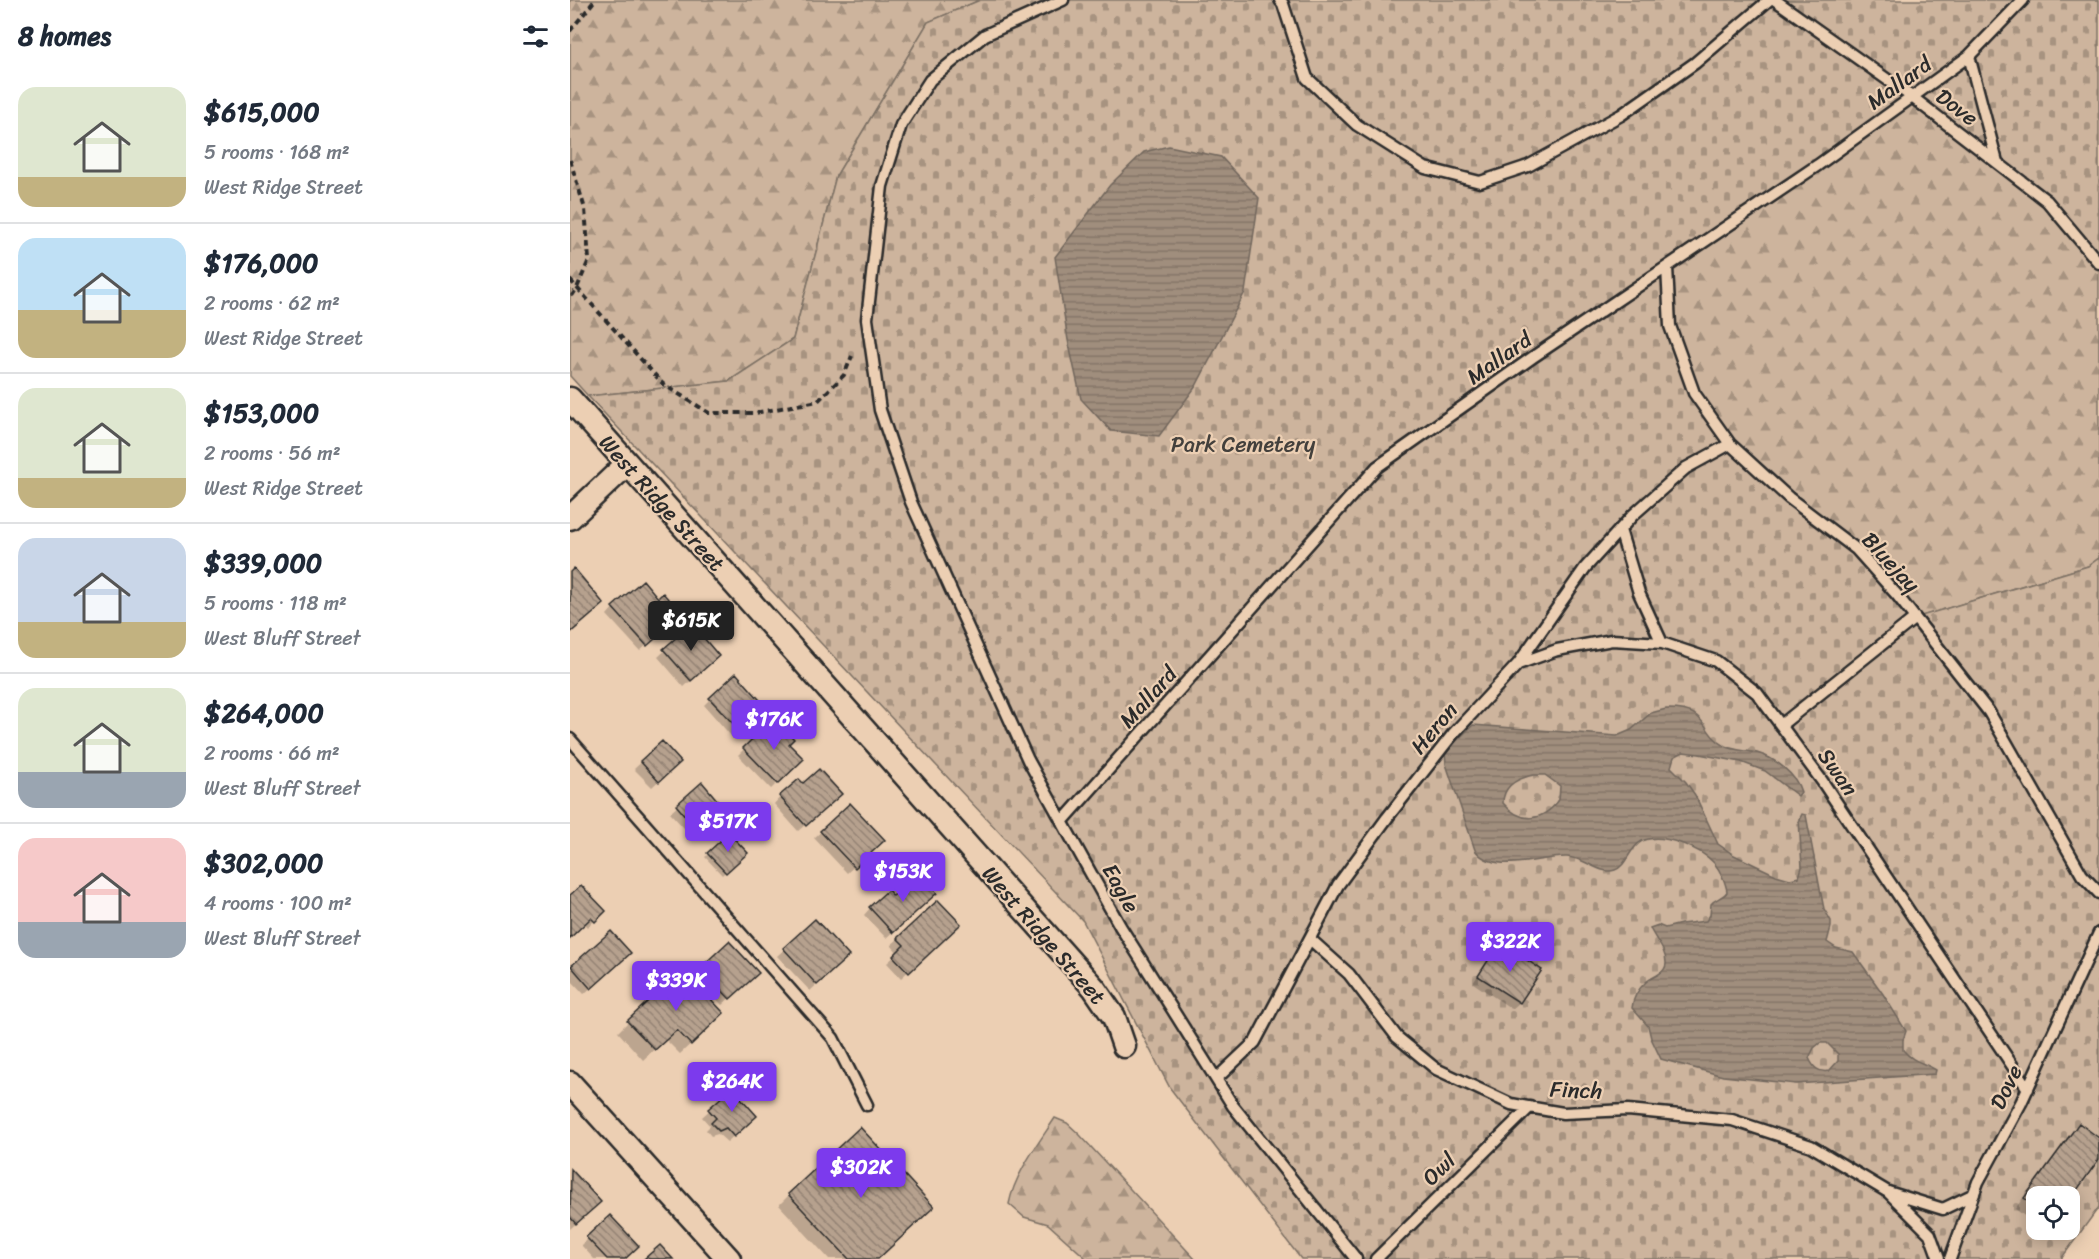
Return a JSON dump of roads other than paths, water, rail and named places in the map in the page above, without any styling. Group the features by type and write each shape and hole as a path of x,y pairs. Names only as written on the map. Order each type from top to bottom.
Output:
{"street":[{"name":"West Ridge Street","path":"570,399 1094,988 1114,1017 1124,1046"},
{"path":"570,518 627,464"},
{"path":"570,1083 729,1259"}],"lane":[{"name":"Eagle","path":"1062,0 985,35 930,80 901,125 882,186 867,319 880,410 911,502 1028,760 1120,926 1233,1106 1356,1259"},
{"path":"1280,0 1307,78 1357,125 1425,168 1480,182 1528,166 1622,115 1695,63 1769,0"},
{"name":"Dove","path":"1775,0 1911,97 2047,201 2099,262"},
{"name":"Mallard","path":"1062,822 1377,467 1533,357 1818,165 1969,56 2024,0"},
{"path":"1969,56 1997,162"},
{"name":"Bluejay","path":"1667,267 1670,326 1694,393 1730,444 1789,498 1856,549 1915,618 1989,712 2082,875 2099,893"},
{"name":"Heron","path":"1216,1079 1255,1042 1338,885 1386,818 1453,734 1518,664 1585,568 1633,515 1686,468 1730,444"},
{"path":"1620,530 1639,593 1662,643"},
{"path":"1781,725 1915,618"},
{"name":"Swan","path":"1518,664 1557,650 1612,640 1662,643 1716,661 1756,693 1828,791 2028,1089"},
{"path":"570,740 832,1038 867,1105"},
{"name":"Dove","path":"1950,1259 1978,1182 2028,1089 2096,945 2099,933"},
{"name":"Finch","path":"1310,939 1349,974 1397,1037 1436,1069 1511,1104 1563,1113 1628,1110 1732,1120 1811,1146 1888,1192 1943,1209 1974,1194"},
{"name":"Owl","path":"1376,1259 1530,1107"},
{"name":"Finch","path":"1888,1192 1930,1234 1939,1259"}],"park label":[{"name":"Park Cemetery","path":"1243,444"}]}
